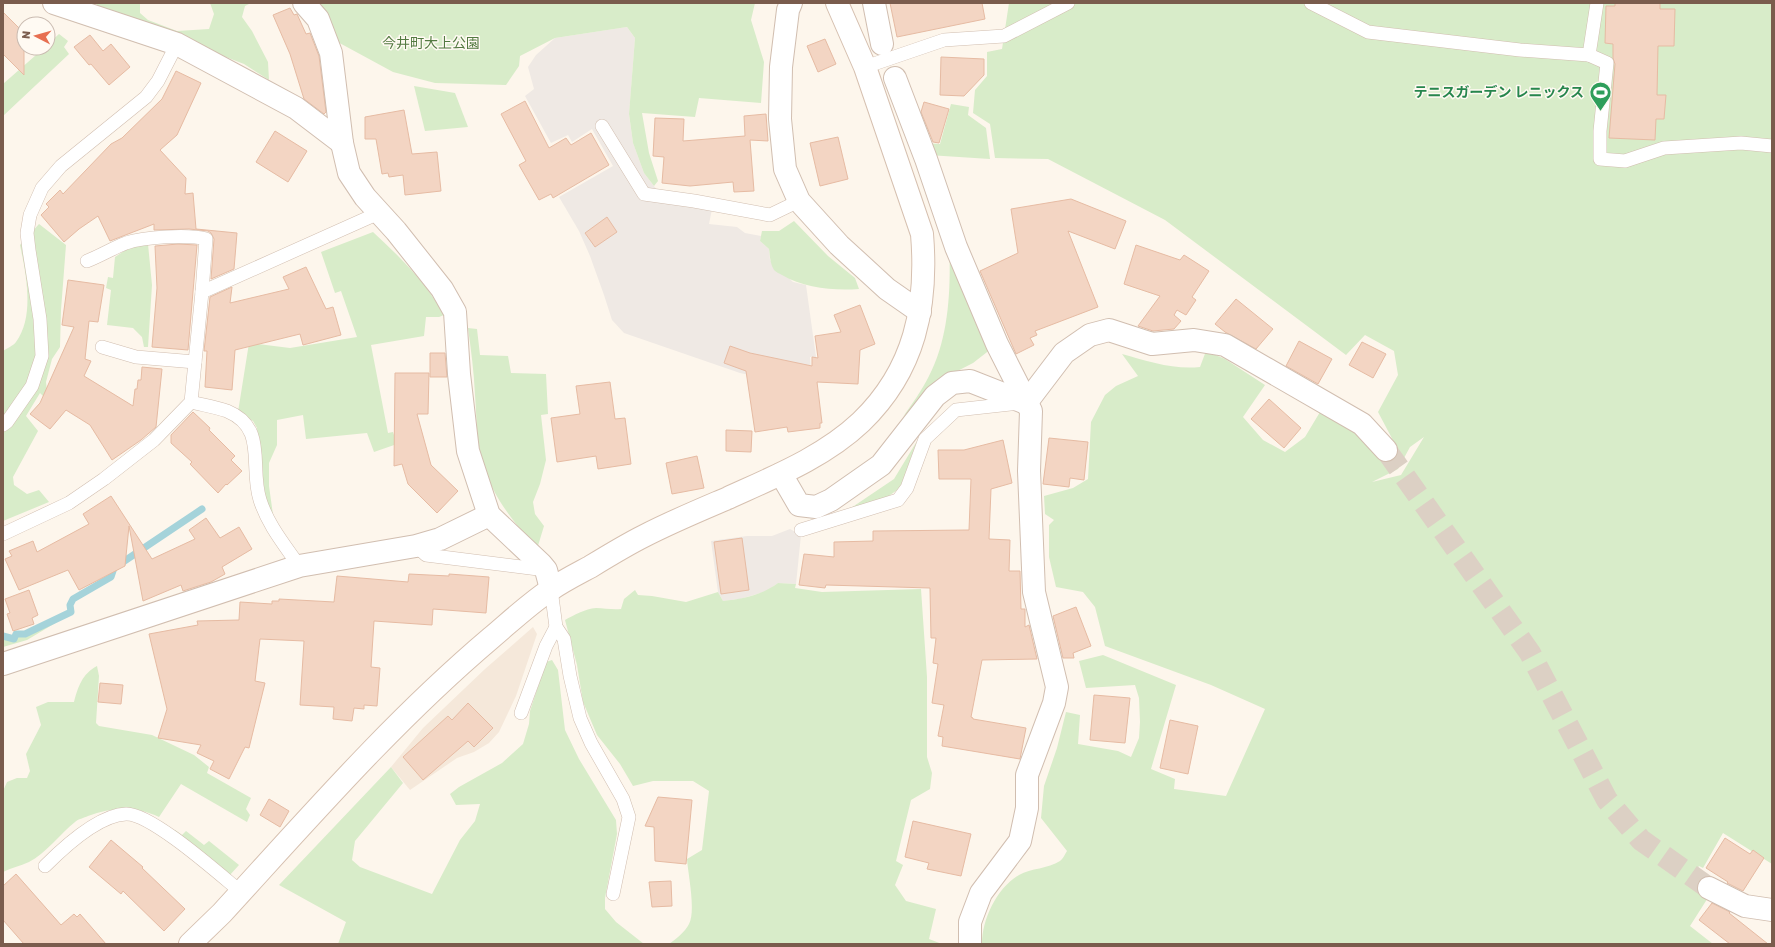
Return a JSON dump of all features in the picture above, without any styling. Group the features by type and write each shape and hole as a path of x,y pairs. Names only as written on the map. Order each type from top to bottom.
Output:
{"street":[{"path":"54,3 177,44 296,108 342,144"},
{"path":"304,3 318,19 331,53 342,144 349,173 365,197 380,212 442,289 454,312 459,374 468,451 488,515 549,580"},
{"path":"790,3 781,67 780,120 785,169 799,201 839,245 887,289 920,312"},
{"path":"190,944 241,892 403,718 549,580 781,474 826,449 860,423 881,399 901,370 914,340 920,312 923,278 922,234 865,67 837,3"},
{"path":"874,3 882,44"},
{"path":"895,78 926,159 956,247 997,344 1031,411 1029,471 1034,592 1057,687 1054,703 1028,775 1027,808 1020,841 982,893 970,922 970,944"},
{"path":"1026,402 1064,354 1090,335 1109,330 1152,344 1194,340 1225,346 1362,424 1386,450"},
{"path":"781,474 799,505 816,507 831,500 881,466 935,396 952,383 970,381 1026,402"},
{"path":"4,666 299,566 416,546 440,539 488,515"},
{"path":"1709,888 1745,906 1772,910"}],"lane":[{"path":"865,67 944,40 1004,36 1068,3"},
{"path":"1311,3 1368,32 1520,50 1589,54 1606,64 1600,131 1600,159 1625,161 1664,148 1741,143 1772,146"},
{"path":"1589,54 1597,3"},
{"path":"3,425 7,422 32,386 42,356 40,319 33,281 27,233 30,215 42,188 61,166 146,97 158,81 177,44"},
{"path":"602,126 644,194 694,201 770,215 799,201"},
{"path":"202,292 380,212"},
{"path":"3,534 69,503 104,479 154,440 191,402 206,239 198,237 153,238 126,243 87,262"},
{"path":"102,347 136,357 195,362"},
{"path":"191,402 227,411 242,420 250,428 254,438 255,470 260,498 270,524 299,566"},
{"path":"801,530 898,500 907,488 924,439 956,410 1026,402"},
{"path":"416,546 426,555 549,580 556,627 564,639 571,684 580,718 591,743 623,799 629,817 613,894"},
{"path":"521,713 546,646 556,627"},
{"path":"44,866 75,837 109,818 125,814 139,816 157,825 241,892"}],"shaded area":[{"path":"627,27 635,38 629,115 633,143 644,173 657,190 714,199 709,224 737,227 745,233 761,236 760,241 769,249 770,260 793,282 806,285 816,357 810,357 812,386 799,386 740,373 624,333 612,320 590,256 579,231 559,197 613,166 592,129 572,142 568,135 551,143 525,96 534,89 528,67 536,55 555,38"},
{"path":"790,529 801,535 796,584 778,583 767,591 740,599 723,601 718,592 711,541 747,536 772,536"},
{"path":"533,627 537,634 516,696 499,732 489,743 474,752 457,758 410,790 391,767 423,728 485,669"}],"green space":[{"path":"97,3 140,3 140,13 148,20 177,31 209,29 214,14 210,3 251,3 245,6 242,17 252,31 268,62 269,80 244,64 179,39 95,12"},
{"name":"今井町大上公園","path":"310,3 755,3 751,20 764,62 761,103 699,98 695,117 642,113 649,153 658,181 654,186 644,173 633,143 629,114 635,38 627,27 555,38 520,56 519,66 506,85 435,83 393,72 334,40"},
{"path":"1009,3 1772,3 1772,864 1723,833 1703,868 1699,866 1692,878 1711,893 1690,926 1713,944 982,944 988,915 992,905 1004,888 1019,875 1055,864 1063,858 1067,851 1041,818 1044,786 1057,748 1066,712 1080,715 1078,744 1118,751 1131,757 1139,738 1139,698 1135,685 1086,688 1079,661 1103,655 1176,685 1151,769 1175,779 1174,789 1226,796 1265,709 1211,685 1105,646 1095,607 1083,592 1056,587 1049,557 1049,525 1054,520 1045,514 1044,496 1073,488 1088,479 1091,422 1105,395 1116,386 1138,376 1122,354 1170,366 1190,368 1200,367 1206,351 1225,359 1265,385 1243,417 1263,440 1285,452 1305,437 1320,412 1396,446 1378,412 1398,375 1394,351 1365,335 1346,355 1165,220 1048,159 995,158 990,124 973,113 975,90 987,76 987,52 1002,49","holes":["1424,437 1401,475 1372,482 1398,469 1410,447"]},
{"path":"59,34 68,41 64,47 69,54 3,116 3,84 35,56 56,56 56,37"},
{"path":"414,86 455,93 468,127 425,131"},
{"path":"951,104 969,107 968,115 986,128 990,159 928,155 923,143 940,144"},
{"path":"794,221 828,256 855,278 859,289 829,289 809,286 774,270 771,263 769,249 760,241 762,231 779,231"},
{"path":"39,224 66,245 60,347 52,359 46,382 48,401 40,393 26,416 38,431 13,477 14,485 27,494 39,490 49,502 3,521 3,351 16,342 22,332 27,308 27,295 25,269 20,245"},
{"path":"373,232 421,281 444,315 439,317 426,317 424,336 371,345 388,433 393,432 397,444 374,452 367,433 306,439 303,415 277,420 277,445 269,463 269,486 274,522 262,488 257,428 253,421 238,412 249,343 290,348 357,337 341,291 335,293 321,252"},
{"path":"949,241 991,349 973,363 940,380 903,417 929,376 941,344 948,310 950,275"},
{"path":"148,244 152,285 148,347 144,347 142,337 133,328 107,325 111,290 106,288 108,277 113,278 115,257 130,247"},
{"path":"468,328 477,329 480,355 508,356 511,373 546,374 548,414 541,415 546,460 540,484 533,502 535,514 544,526 537,549 506,511 488,479 481,458"},
{"path":"917,441 900,488 883,500 851,508 894,479"},
{"path":"778,583 796,584 795,588 822,592 921,589 927,677 927,757 932,773 930,789 911,800 896,861 903,865 895,885 906,901 936,909 929,939 942,944 669,944 685,930 691,918 692,902 687,859 702,850 709,791 693,781 653,781 633,786 620,764 597,735 583,702 577,665 565,620 580,612 596,608 621,609 624,599 635,590 638,595 686,602 718,592 723,601 752,596 765,591"},
{"path":"56,620 57,622 27,640 3,647 3,637 14,640 16,635 25,635"},
{"path":"552,660 558,670 565,730 579,759 616,820 617,834 605,898 605,909 616,922 644,944 338,944 346,922 279,885 391,767 403,783 355,841 352,860 360,867 432,894 460,840 475,821 480,804 456,805 450,794 459,787 502,763 523,744 529,724 530,711 546,662"},
{"path":"97,666 99,676 96,723 99,726 152,735 194,755 209,767 207,773 251,798 246,809 250,815 247,822 181,784 159,817 133,809 115,809 79,819 47,849 35,858 29,862 3,872 3,791 7,782 17,778 27,778 30,771 26,754 41,725 36,707 48,702 74,702 81,681 92,669"},
{"path":"175,830 182,835 186,831 204,845 209,841 239,865 229,876 173,832"}],"building":[{"path":"890,3 982,3 985,19 897,37"},
{"path":"1615,3 1660,3 1660,9 1675,9 1674,46 1658,46 1657,95 1666,95 1664,119 1656,119 1655,140 1609,138 1615,64 1613,58 1613,44 1605,43 1606,6 1615,6"},
{"path":"290,8 294,15 297,14 306,34 310,33 319,56 326,112 324,114 304,99 290,54 273,15"},
{"path":"3,12 16,25 16,56 24,56 24,75 3,54"},
{"path":"90,35 103,51 111,44 130,67 109,85 74,47"},
{"path":"825,39 836,64 818,72 807,46"},
{"path":"941,57 984,59 984,75 964,96 940,95"},
{"path":"176,71 201,83 177,135 160,150 186,178 185,194 193,193 196,229 237,233 234,269 211,279 214,239 208,231 189,229 154,230 154,224 110,241 98,216 79,229 64,242 41,215 49,207 46,204 60,190 63,194 111,144 122,138 162,99"},
{"path":"525,101 549,148 566,138 571,145 591,133 609,165 553,198 551,194 539,200 519,165 526,161 501,114"},
{"path":"924,102 949,109 939,143 933,142 921,112"},
{"path":"404,110 412,154 437,152 441,191 405,195 403,175 389,177 388,173 382,174 376,139 365,139 365,117"},
{"path":"766,114 768,141 750,140 754,191 734,192 733,182 690,186 662,183 664,157 653,156 655,118 684,119 683,141 745,136 744,116"},
{"path":"275,131 307,151 288,182 256,162"},
{"path":"838,137 848,179 820,186 810,143"},
{"path":"1071,199 1126,221 1115,249 1068,231 1098,307 1035,331 1037,335 1030,338 1034,345 1016,354 980,271 1018,253 1011,209"},
{"path":"607,217 617,232 595,247 585,233"},
{"path":"178,244 197,245 188,350 152,347 157,288 155,246"},
{"path":"1136,245 1180,260 1184,255 1209,271 1192,297 1196,300 1186,315 1177,310 1174,315 1181,321 1174,329 1153,331 1138,326 1160,296 1124,284"},
{"path":"306,267 326,309 333,307 341,335 303,345 300,334 235,350 232,390 205,387 207,351 204,351 210,297 232,287 230,303 289,289 283,277"},
{"path":"68,280 104,285 98,322 89,321 85,359 91,361 84,376 133,406 135,389 137,389 138,380 141,380 142,367 162,369 156,427 141,440 112,460 90,425 66,410 50,429 30,414 40,403 74,327 62,325"},
{"path":"1236,299 1273,329 1256,349 1225,332 1215,324"},
{"path":"860,305 875,344 860,350 858,384 817,382 822,423 820,423 820,428 788,432 787,427 755,432 746,371 724,363 730,346 750,353 812,366 812,357 818,358 815,336 841,332 834,315"},
{"path":"1299,341 1332,359 1318,384 1286,366"},
{"path":"1362,342 1386,354 1373,378 1349,365"},
{"path":"430,353 445,353 447,377 430,377"},
{"path":"395,373 429,373 428,414 417,414 431,465 458,491 437,513 408,484 402,464 394,466"},
{"path":"610,382 615,419 625,418 631,464 598,469 596,456 557,462 551,418 580,414 576,386"},
{"path":"1269,399 1301,428 1284,448 1251,419"},
{"path":"193,412 210,428 209,430 235,456 231,460 242,471 227,485 226,484 218,493 190,464 192,462 171,443 171,435"},
{"path":"726,430 752,431 751,452 726,451"},
{"path":"1049,438 1088,442 1084,480 1070,478 1069,487 1043,484"},
{"path":"1003,440 1012,483 991,489 989,539 1010,540 1009,571 1020,571 1021,609 1025,609 1025,627 1029,625 1037,659 982,660 971,717 973,719 1026,728 1020,759 942,746 943,737 938,736 944,705 932,703 938,664 933,663 936,638 931,638 930,588 826,585 825,588 799,585 804,554 834,557 834,542 873,541 873,531 969,530 971,479 939,479 938,450 964,450"},
{"path":"697,456 704,488 672,494 666,463"},
{"path":"111,496 152,559 195,539 189,530 206,518 220,538 239,527 252,549 222,567 225,574 211,582 183,591 181,585 143,601 129,526 125,566 79,590 68,570 19,590 5,559 12,556 9,551 33,541 37,552 89,524 83,514"},
{"path":"742,538 749,590 721,594 714,542"},
{"path":"409,574 449,576 449,574 489,577 486,613 433,609 432,625 374,621 371,667 380,668 377,706 364,705 364,709 354,708 352,721 333,719 334,707 300,705 304,641 260,639 255,681 265,683 249,748 245,747 229,779 210,769 214,761 197,753 201,745 158,738 167,709 149,634 198,625 197,621 239,620 240,602 272,604 272,601 279,601 279,599 334,602 337,576 408,582"},
{"path":"29,590 38,615 32,618 34,624 13,631 7,614 10,613 5,599"},
{"path":"1076,607 1091,646 1073,653 1074,658 1063,658 1053,616"},
{"path":"100,683 123,685 121,704 98,702"},
{"path":"1094,695 1130,698 1125,743 1090,740"},
{"path":"468,703 493,728 474,747 468,741 423,780 403,757 448,716 452,720"},
{"path":"1170,720 1198,726 1188,774 1160,768"},
{"path":"658,797 692,800 686,864 655,861 654,827 645,826"},
{"path":"269,799 289,811 280,827 260,815"},
{"path":"913,821 971,834 961,876 927,869 929,863 905,857"},
{"path":"1725,838 1750,854 1753,850 1764,858 1743,891 1727,883 1728,882 1706,868"},
{"path":"111,840 143,867 142,868 185,909 164,931 123,891 121,894 89,867"},
{"path":"16,874 61,925 74,914 77,917 80,914 106,944 24,944 3,920 3,886"},
{"path":"671,881 672,906 652,907 649,882"},
{"path":"1712,903 1730,912 1729,913 1768,944 1730,944 1699,920"}],"waterway":[{"path":"3,636 14,639 16,634 25,634 71,612 70,605 73,599 111,577 114,568 202,509"}],"tunnel":[{"path":"1386,450 1530,653 1607,800 1641,840 1709,888"}],"place":[{"name":"テニスガーデン レニックス","path":"1600,112"}]}
